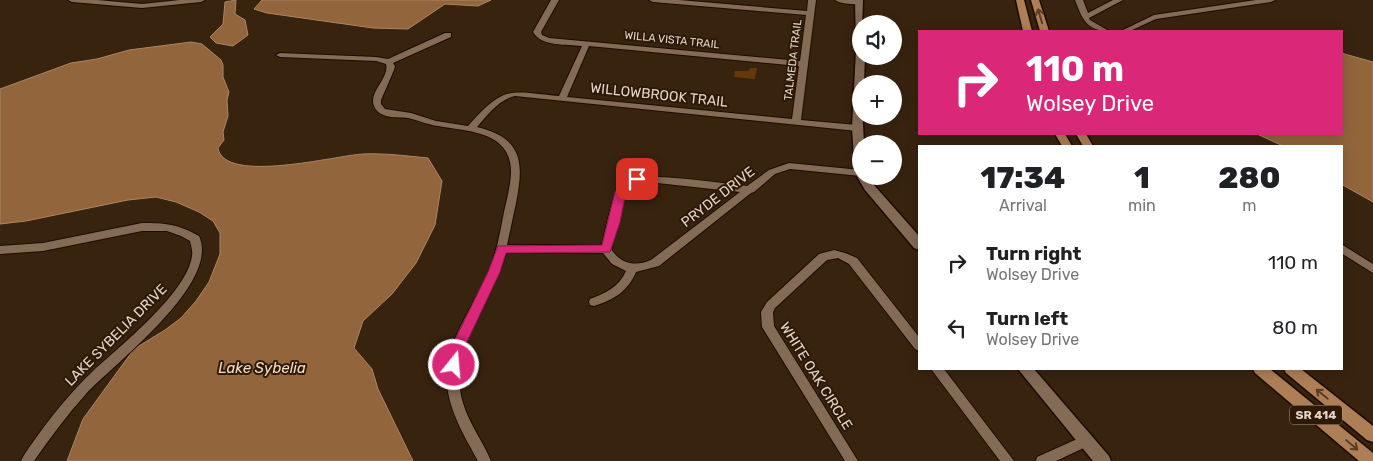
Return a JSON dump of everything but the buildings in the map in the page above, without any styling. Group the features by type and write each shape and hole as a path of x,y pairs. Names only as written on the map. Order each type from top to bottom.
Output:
{"main road":[{"path":"1020,0 1028,30"},
{"path":"1035,0 1045,30"},
{"name":"SR 414","path":"1261,370 1372,461"},
{"name":"SR 414","path":"1292,370 1373,435"}],"street":[{"path":"72,0 153,6 201,0"},
{"name":"WILLA VISTA TRAIL","path":"555,0 537,32 538,36 547,40 804,64"},
{"path":"653,0 810,13"},
{"name":"TALMEDA TRAIL","path":"796,123 812,0"},
{"path":"839,0 863,1"},
{"path":"1079,0 1089,23 1103,30"},
{"path":"1086,17 1119,0"},
{"path":"1127,30 1154,17 1271,0"},
{"path":"863,1 865,15"},
{"path":"861,15 863,1"},
{"path":"280,55 376,59 389,62 448,35"},
{"path":"562,99 587,43"},
{"path":"389,62 391,66 390,71 377,98 378,108 392,114 409,115 441,125 471,128 504,142 512,153 516,164 516,179 502,249 494,272 458,346 452,384 461,416 485,461"},
{"path":"858,135 860,65"},
{"name":"WILLOWBROOK TRAIL","path":"471,128 498,99 506,95 515,94 857,128"},
{"name":"PRYDE DRIVE","path":"632,269 643,268 655,263 772,172 789,166 852,172"},
{"path":"594,302 620,290 627,282 632,269 619,265 611,258 606,249 620,192 624,185 648,179 751,190"},
{"path":"868,185 918,244"},
{"name":"LAKE SYBELIA DRIVE","path":"0,250 43,246 142,227 167,227 186,233 196,239 197,257 184,286 171,302 83,388 48,429 27,461"},
{"path":"502,249 606,249"},
{"path":"1343,249 1373,269"},
{"name":"WHITE OAK CIRCLE","path":"852,461 768,327 767,312 771,305 823,258 830,254 839,254 853,261 918,345"},
{"path":"938,370 1008,461"},
{"path":"1025,370 1103,461"},
{"path":"1042,461 1086,441"}],"water":[{"path":"236,0 235,14 245,20 248,35 233,46 216,43 210,37 223,24 225,2"},
{"path":"262,0 491,0 478,6 445,4 408,29 373,28 267,13 254,9"},
{"name":"Lake Sybelia","path":"191,42 202,44 221,60 223,65 223,77 229,92 227,100 228,116 223,132 224,140 218,148 225,159 240,165 260,166 283,165 363,154 388,154 428,158 442,181 435,225 416,263 392,294 363,321 354,348 372,369 378,389 413,461 67,461 83,419 134,349 181,318 209,282 220,254 220,233 213,221 199,212 176,202 156,197 128,200 26,221 0,224 0,89 71,63 97,59 129,50"},
{"path":"1343,54 1373,62 1373,202 1343,185 1343,145 1281,145 1259,135 1343,135"}],"route":[{"path":"454,365 458,346 494,272 502,249 606,249 620,192 624,185 637,179"}]}
